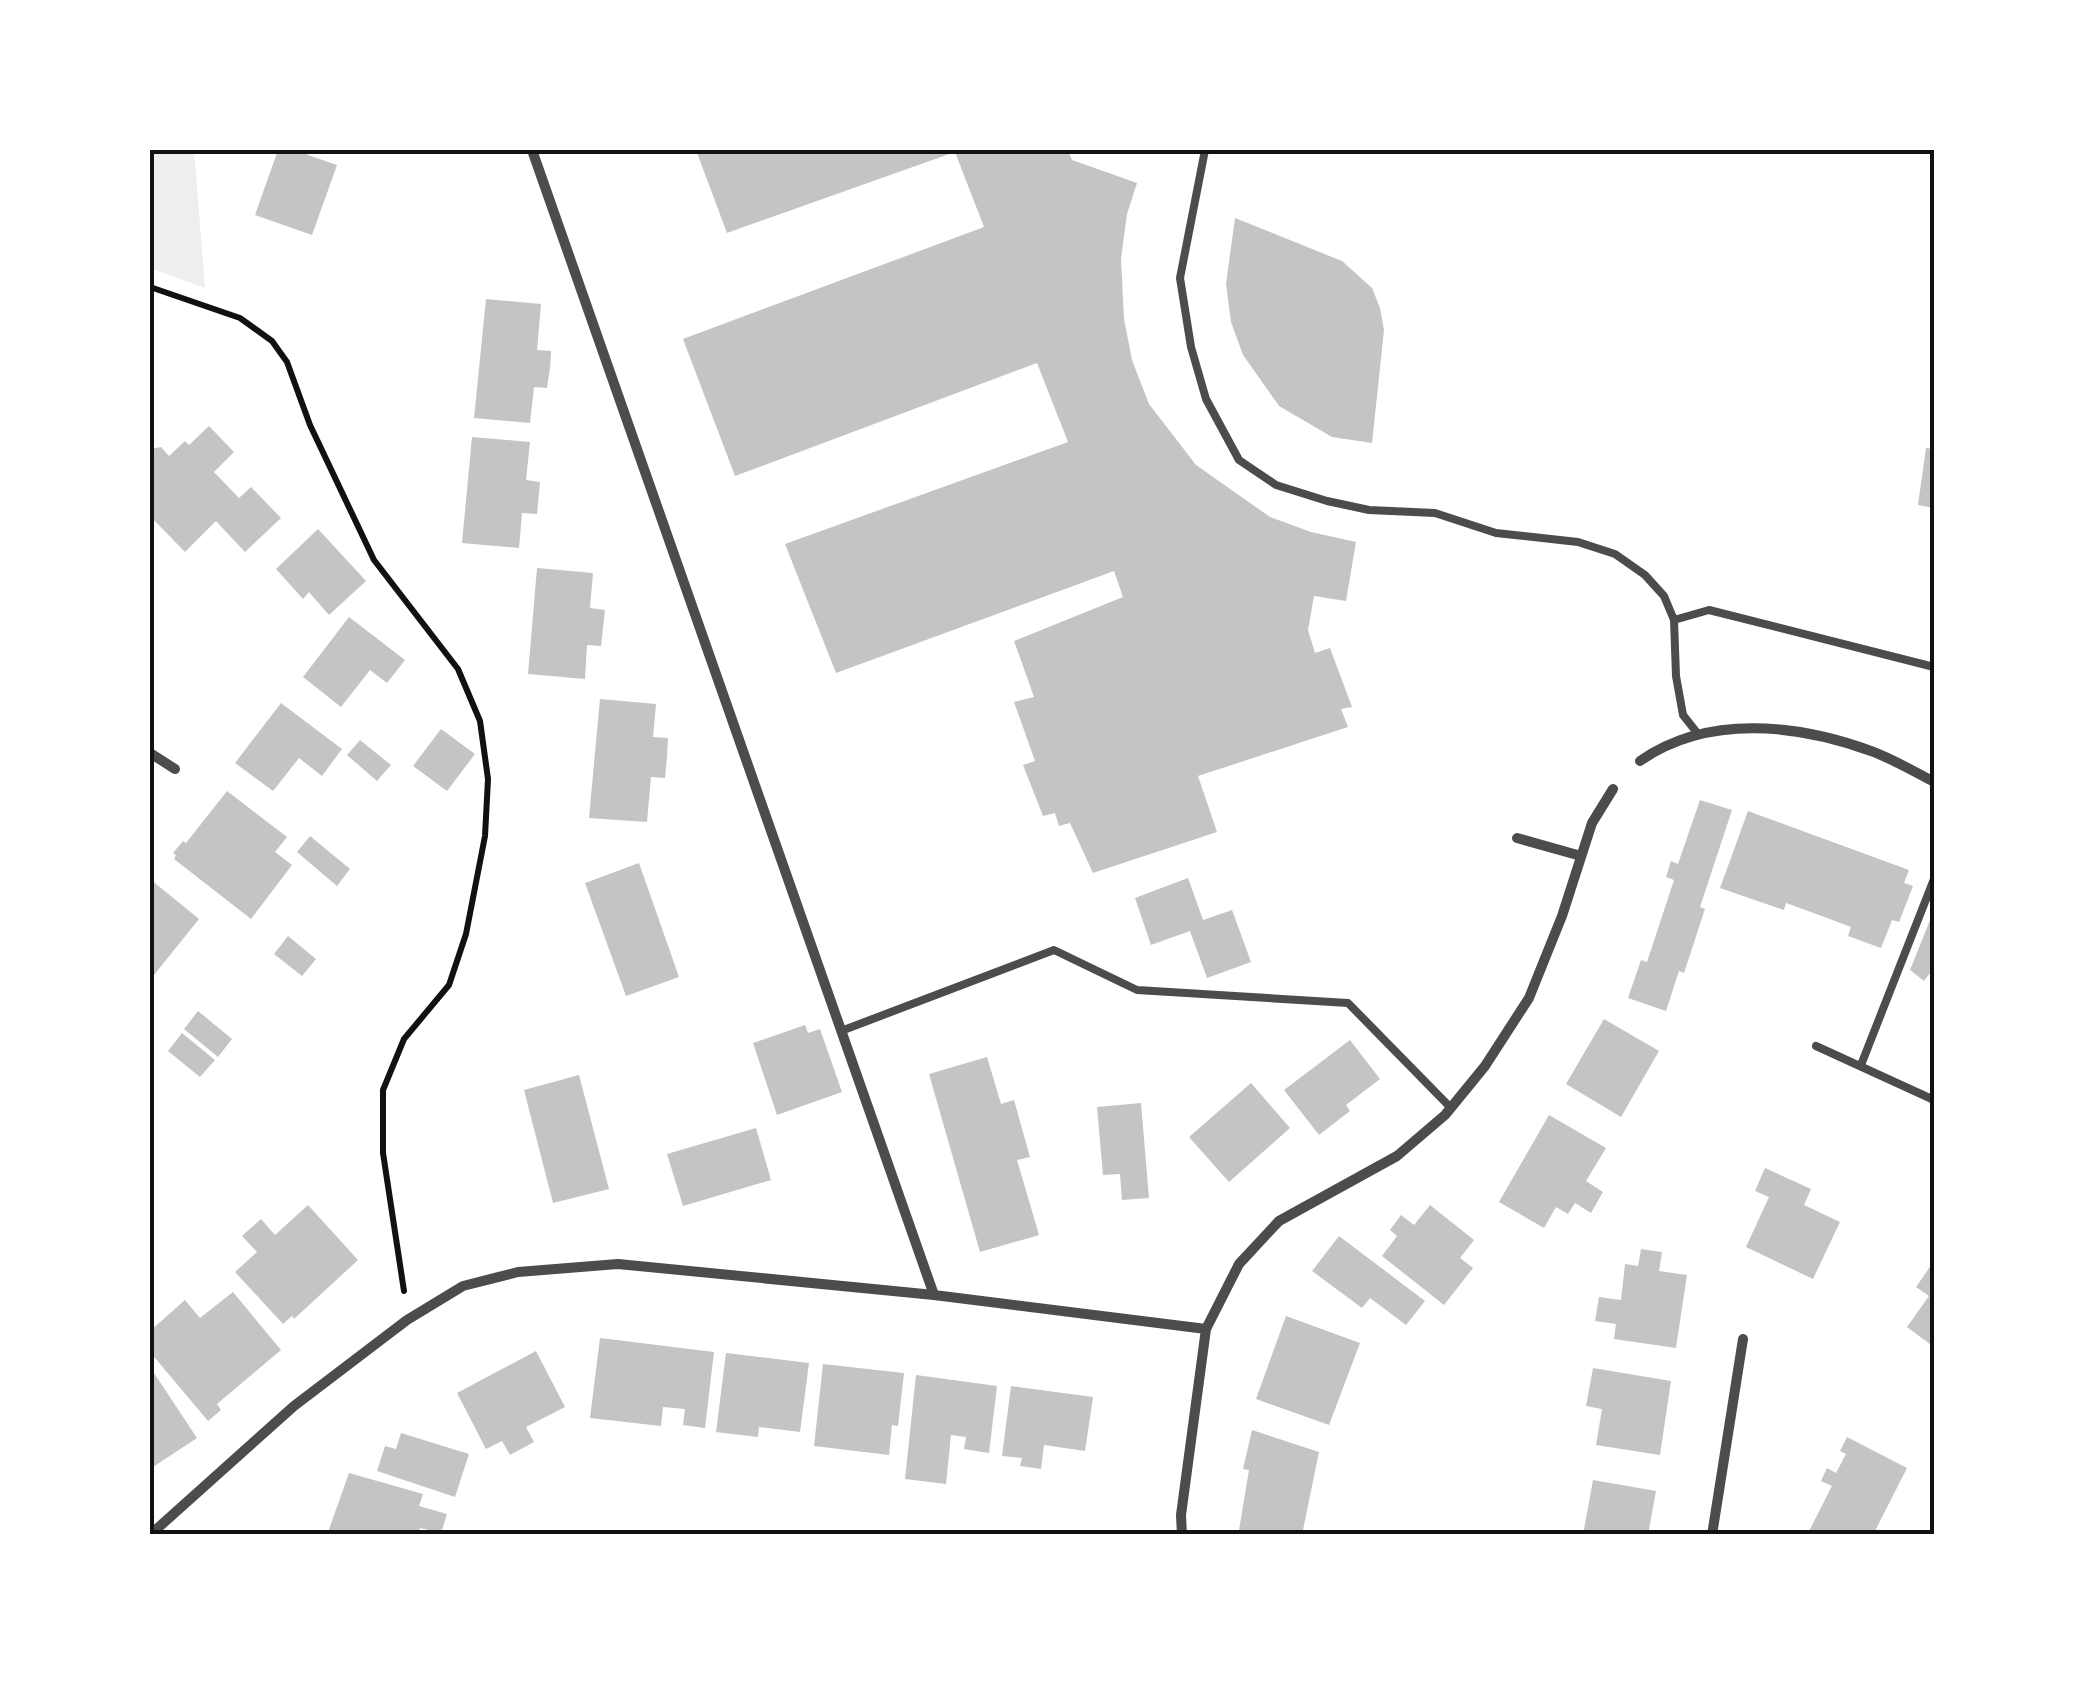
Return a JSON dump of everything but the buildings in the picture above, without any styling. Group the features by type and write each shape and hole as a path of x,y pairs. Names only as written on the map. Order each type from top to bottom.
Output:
{"street":[{"path":"532,150 934,1295"},
{"path":"1640,761 1664,744 1719,729 1787,729 1871,751 1934,782"},
{"path":"150,754 175,769"},
{"path":"1182,1535 1181,1515 1206,1329 1239,1264 1279,1221 1397,1156 1452,1108 1529,998 1562,916 1592,823 1613,789"},
{"path":"1518,838 1582,856"},
{"path":"150,1535 294,1406 407,1320 463,1286 518,1272 618,1264 934,1295 1206,1329"},
{"path":"1712,1535 1743,1339"}],"lane":[{"path":"1205,150 1180,278 1191,348 1206,398 1238,460 1276,485 1327,501 1369,510 1436,513 1496,533 1578,542 1615,554 1664,596 1674,620 1676,676 1683,715 1698,734"},
{"path":"1674,620 1709,610 1934,667"},
{"path":"1862,1064 1934,878"},
{"path":"841,1030 1054,950 1137,990 1348,1003 1452,1108"},
{"path":"1816,1046 1934,1100"}],"path":[{"path":"150,286 240,318 272,340 288,362 326,460 374,560 458,670 480,720 488,779 485,836 466,934 450,985 404,1039 383,1090 384,1153 407,1320"}],"shaded area":[{"path":"150,150 194,150 205,288 150,268"}]}
